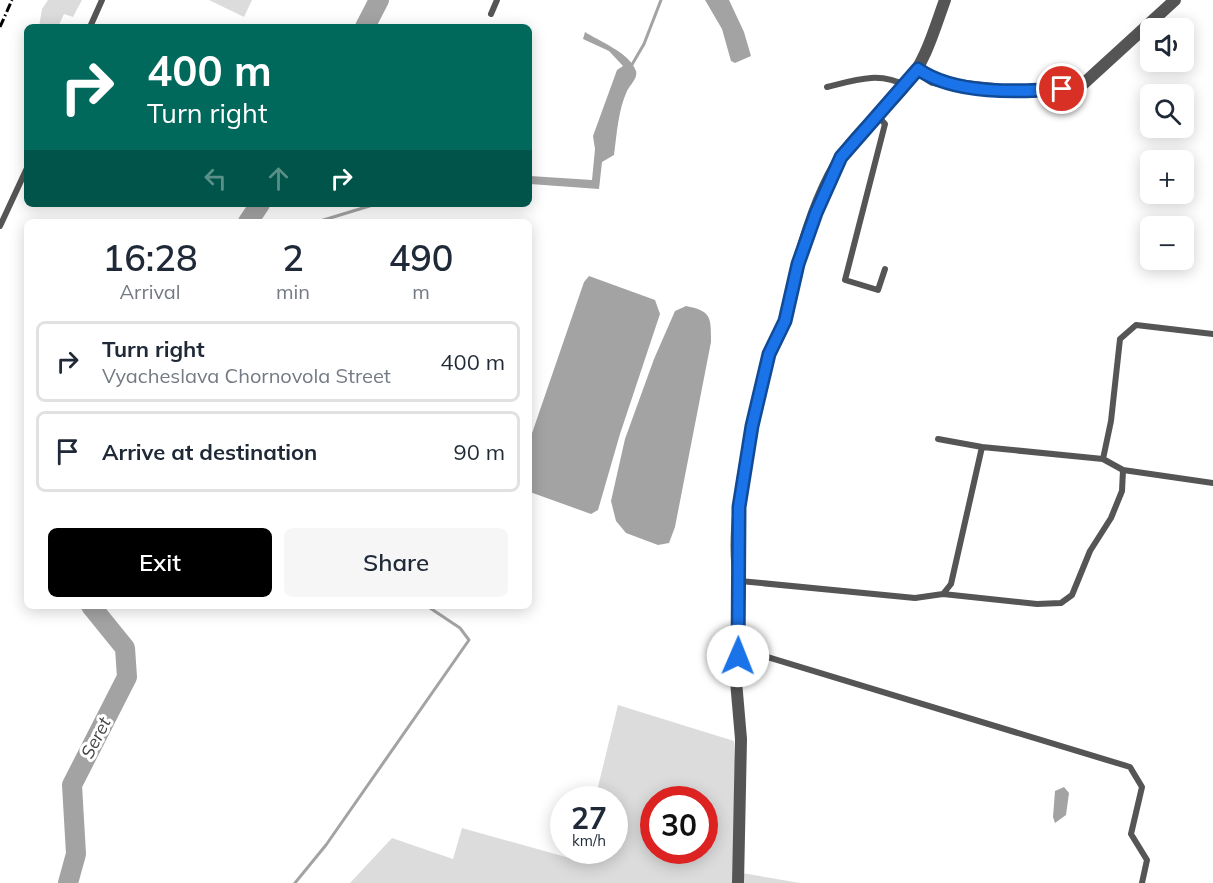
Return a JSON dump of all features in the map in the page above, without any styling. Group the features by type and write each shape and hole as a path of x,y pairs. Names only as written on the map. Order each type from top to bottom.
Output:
{"street":[{"path":"738,883 741,739 736,681 740,581 737,569 739,507 752,426 769,354 785,321 798,264 826,185 841,157 877,115 906,86 918,69 945,0"},
{"path":"918,69 933,80 956,85 1023,92 1082,84 1175,0"}],"lane":[{"path":"91,24 102,0"},
{"path":"491,14 497,0"},
{"path":"827,87 878,77 892,78 906,86"},
{"path":"877,115 885,124 845,280 878,290 885,269"},
{"path":"0,226 24,174"},
{"path":"1103,459 1111,421 1120,339 1126,331 1136,325 1213,334"},
{"path":"938,439 982,447 1103,459 1123,470 1213,483"},
{"path":"943,594 951,584 982,447"},
{"path":"740,581 915,598 943,594 1037,604 1062,603 1072,595 1090,551 1111,518 1122,491 1123,470"},
{"path":"738,636 761,654 1130,767 1142,787 1131,834 1147,860 1142,883"}],"shaded area":[{"path":"48,0 82,0 73,17 64,14 59,24 40,24 42,9"},
{"path":"209,0 252,0 244,17"},
{"path":"705,0 729,0 744,32 751,56 735,63 731,61 722,29"},
{"path":"585,32 614,48 633,65 636,71 635,79 627,91 622,106 614,155 602,162 599,189 532,184 532,176 592,180 595,149 593,136 617,70 623,66 609,51 583,39"},
{"path":"589,276 655,300 660,314 620,434 598,510 591,514 532,493 532,433 584,282"},
{"path":"686,306 701,310 708,317 711,342 675,527 669,543 658,545 626,533 616,521 611,501 625,439 654,359 675,311"},
{"path":"618,705 734,741 739,849 734,883 350,883 392,838 453,859 462,828 550,853 550,864 628,864 628,786 598,786"},
{"path":"1064,787 1069,793 1066,815 1055,823 1053,817 1055,791"},
{"path":"742,873 800,883 740,883"}],"waterway":[{"name":"Seret","path":"367,24 379,0"},
{"path":"630,68 644,44 661,0"},
{"name":"Seret","path":"250,219 258,207"},
{"path":"327,219 366,207"},
{"name":"Seret","path":"68,883 76,854 72,785 127,677 125,648 93,609"},
{"path":"295,883 326,845 469,640 460,628 432,609"}],"railway":[{"path":"0,27 12,0"}],"route":[{"path":"738,656 739,507 752,426 769,354 785,321 798,264 826,185 841,157 862,131 902,91 918,69 933,80 956,85 1023,92 1062,89"}]}
